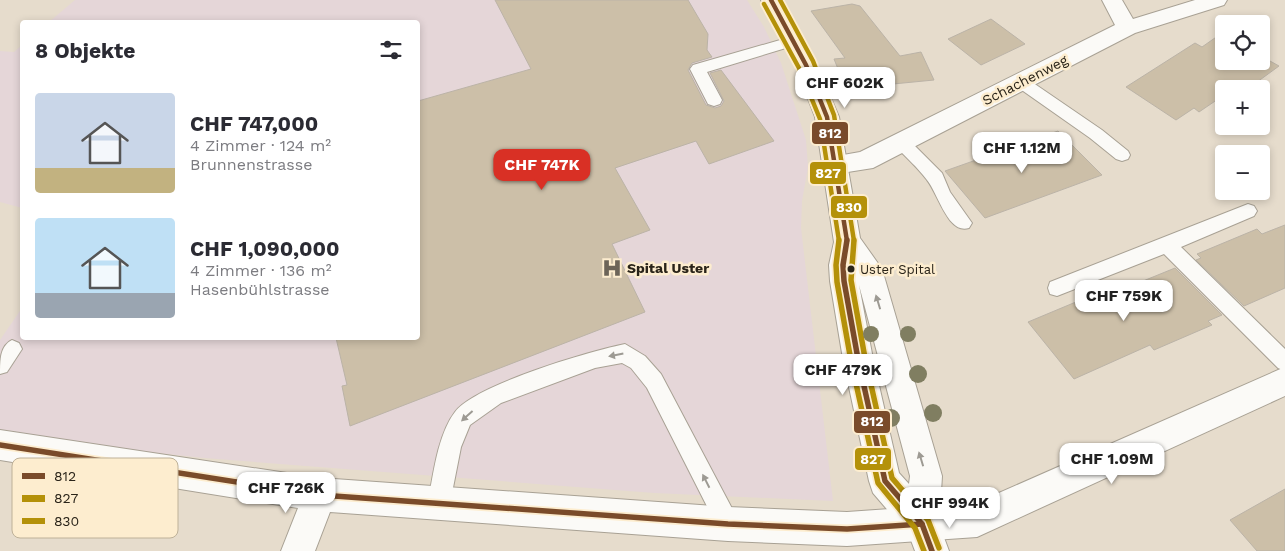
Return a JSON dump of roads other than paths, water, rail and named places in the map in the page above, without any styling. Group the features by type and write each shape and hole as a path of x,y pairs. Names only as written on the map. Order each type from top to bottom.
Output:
{"street":[{"path":"771,0 806,65 827,117 847,242 843,264 844,281 858,359 885,481 927,538"},
{"path":"1112,0 1128,28"},
{"name":"Schachenweg","path":"835,165 864,160 1128,28 1218,0"},
{"path":"847,242 868,269 926,476 927,538"},
{"path":"178,473 320,495 728,524 847,529 927,538 977,520 1285,381"},
{"path":"0,445 83,458"},
{"path":"298,551 320,495"}],"lane":[{"path":"714,100 698,69 794,41"},
{"path":"1021,82 1096,134 1122,155"},
{"path":"900,142 936,178 943,194 963,223"},
{"path":"1057,288 1167,245 1248,210"},
{"path":"1167,245 1285,362"},
{"path":"439,503 450,446 463,418 494,396 595,359 625,353 638,362 654,381 728,524"}],"place":[{"name":"Spital Uster","path":"612,268"},
{"name":"Uster Spital","path":"851,269"}]}
